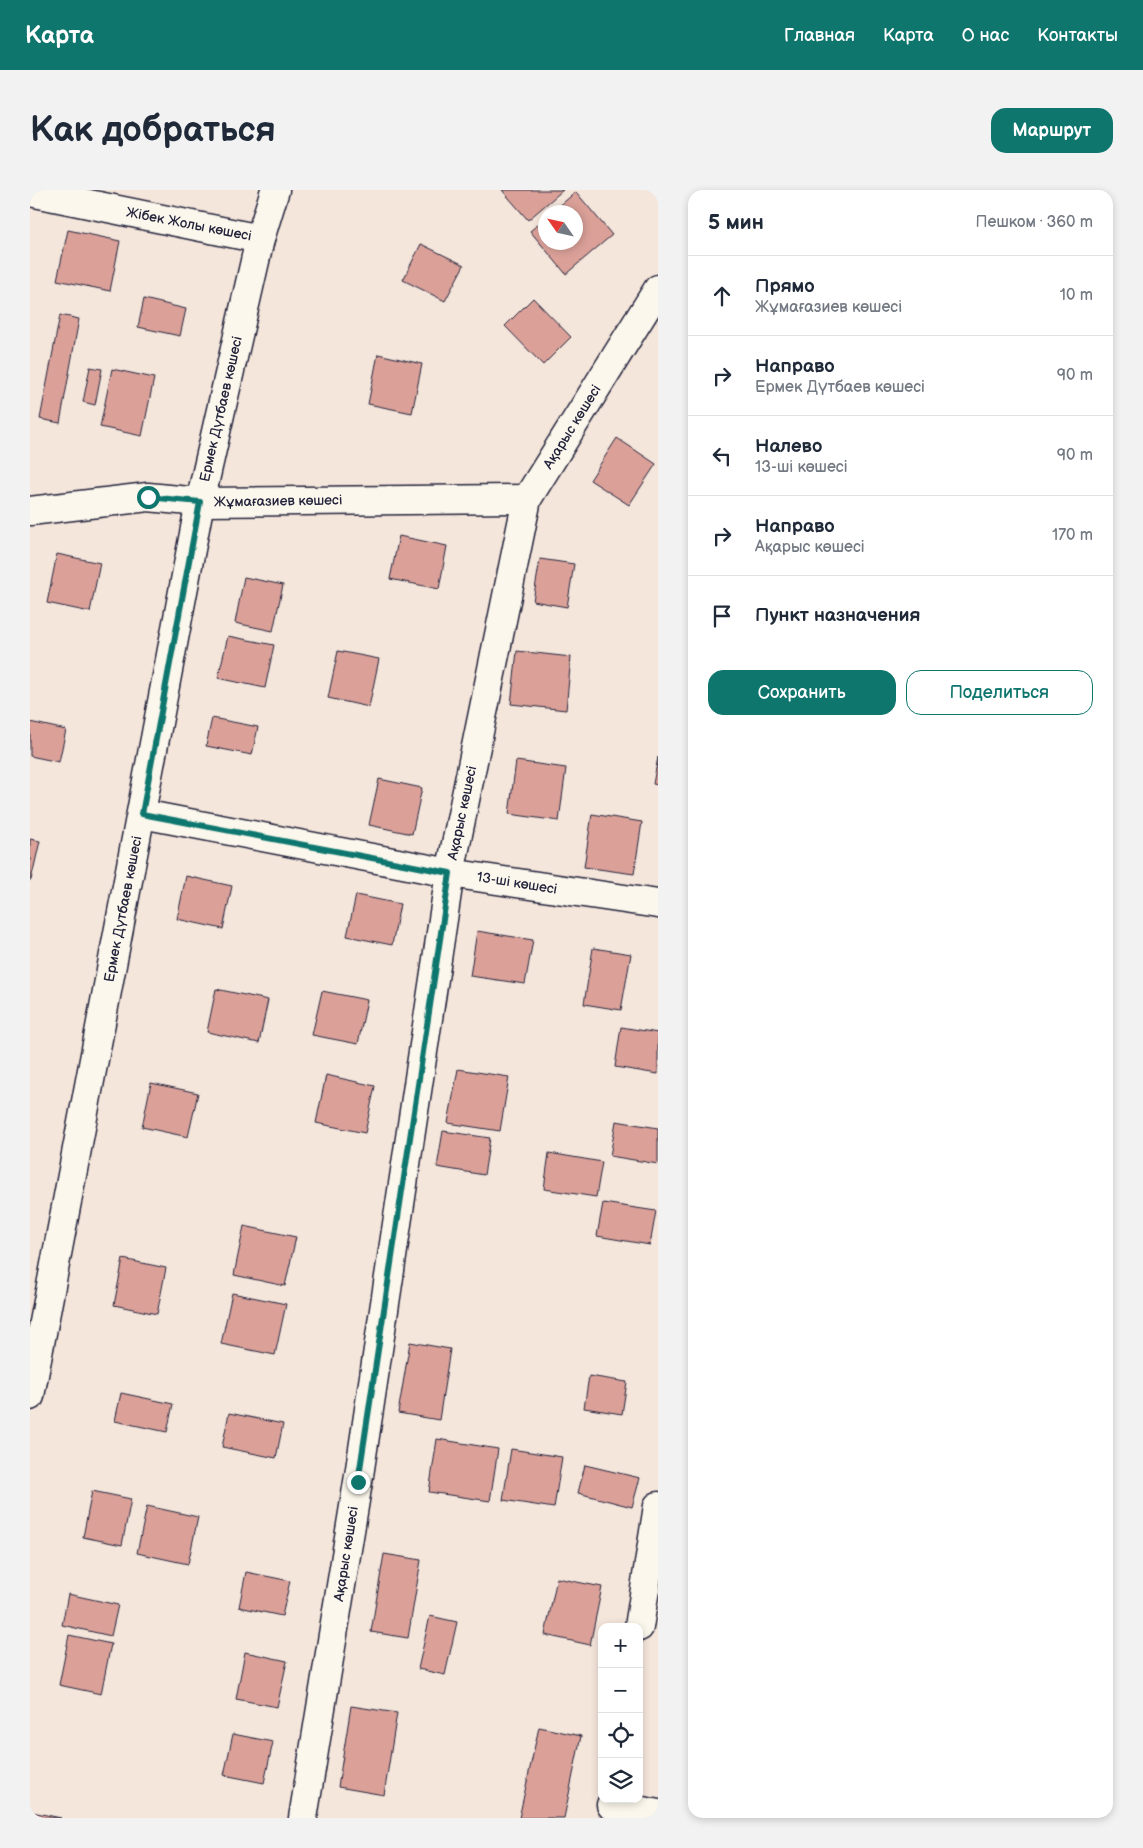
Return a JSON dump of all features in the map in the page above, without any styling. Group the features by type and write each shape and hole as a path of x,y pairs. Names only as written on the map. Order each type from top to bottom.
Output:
{"street":[{"name":"Ермек Дүтбаев көшесi","path":"30,1396 200,502 260,238 275,190"},
{"name":"Жібек Жолы көшесі","path":"30,192 260,238"},
{"name":"Ақарыс көшесi","path":"303,1818 358,1482 450,873 527,499 658,289"},
{"name":"Жұмағазиев көшесі","path":"30,512 148,497 200,502 527,499"},
{"name":"13-ші көшесi","path":"142,814 450,873 658,904"},
{"path":"640,1623 658,1506"},
{"path":"610,1808 658,1814"}],"building":[{"path":"502,190 563,190 546,205 538,205 538,211 528,220"},
{"path":"576,192 612,235 566,274 546,250 583,250 583,205 560,205"},
{"path":"538,224 538,241 530,231"},
{"path":"68,230 120,241 110,291 57,280"},
{"path":"421,244 464,265 445,301 403,280"},
{"path":"533,298 571,337 543,365 505,326"},
{"path":"144,299 186,309 180,336 138,327"},
{"path":"60,315 79,319 60,423 40,419"},
{"path":"378,354 422,364 412,413 368,404"},
{"path":"90,367 102,369 95,405 83,402"},
{"path":"112,369 154,378 142,436 100,427"},
{"path":"617,438 656,464 629,505 590,480"},
{"path":"399,536 447,546 439,589 390,579"},
{"path":"57,554 100,563 90,612 47,603"},
{"path":"540,559 574,564 567,607 533,601"},
{"path":"244,577 283,585 273,631 235,623"},
{"path":"228,636 274,645 265,688 218,678"},
{"path":"338,651 379,659 369,707 328,698"},
{"path":"517,651 571,657 566,710 511,704"},
{"path":"212,718 258,727 252,755 206,746"},
{"path":"30,722 66,730 59,762 30,756"},
{"path":"658,757 658,785 653,784"},
{"path":"516,761 566,768 559,821 509,814"},
{"path":"379,779 422,788 412,834 369,825"},
{"path":"592,814 642,822 634,874 584,867"},
{"path":"30,839 40,841 31,880 30,880"},
{"path":"186,876 232,886 223,929 177,919"},
{"path":"356,895 400,904 392,945 347,936"},
{"path":"477,931 533,940 525,984 470,976"},
{"path":"593,948 631,954 621,1010 584,1004"},
{"path":"216,989 268,1000 259,1043 207,1032"},
{"path":"322,991 367,1000 358,1044 312,1035"},
{"path":"621,1027 658,1033 658,1074 615,1067"},
{"path":"458,1069 509,1077 500,1131 448,1123"},
{"path":"326,1075 375,1086 365,1133 316,1123"},
{"path":"151,1083 198,1093 188,1137 142,1127"},
{"path":"616,1121 658,1128 658,1164 610,1156"},
{"path":"443,1131 490,1138 484,1175 437,1167"},
{"path":"549,1153 602,1162 596,1197 544,1189"},
{"path":"603,1203 656,1211 650,1245 597,1236"},
{"path":"244,1226 296,1237 285,1286 234,1275"},
{"path":"123,1259 166,1268 157,1314 114,1305"},
{"path":"232,1293 286,1304 275,1355 221,1344"},
{"path":"410,1342 450,1349 439,1420 398,1413"},
{"path":"589,1376 627,1382 622,1414 584,1408"},
{"path":"121,1393 173,1404 167,1432 115,1421"},
{"path":"229,1413 283,1424 276,1458 222,1447"},
{"path":"437,1439 498,1449 490,1501 429,1492"},
{"path":"511,1449 562,1457 554,1508 503,1500"},
{"path":"585,1465 640,1478 632,1507 578,1493"},
{"path":"92,1491 131,1499 122,1545 83,1537"},
{"path":"147,1506 198,1517 188,1564 137,1553"},
{"path":"384,1554 421,1560 408,1638 371,1632"},
{"path":"246,1572 290,1581 282,1616 239,1607"},
{"path":"557,1578 602,1587 590,1645 545,1635"},
{"path":"68,1594 118,1605 111,1636 62,1625"},
{"path":"430,1616 457,1622 445,1675 418,1669"},
{"path":"69,1635 111,1644 101,1694 59,1685"},
{"path":"245,1652 287,1661 277,1707 236,1699"},
{"path":"351,1706 397,1713 384,1795 338,1787"},
{"path":"539,1727 581,1736 564,1818 519,1818"},
{"path":"233,1734 273,1742 264,1783 224,1775"},
{"path":"32,1812 61,1818 30,1818"}],"route":[{"path":"148,497 200,502 142,814 450,873 358,1482"}]}
